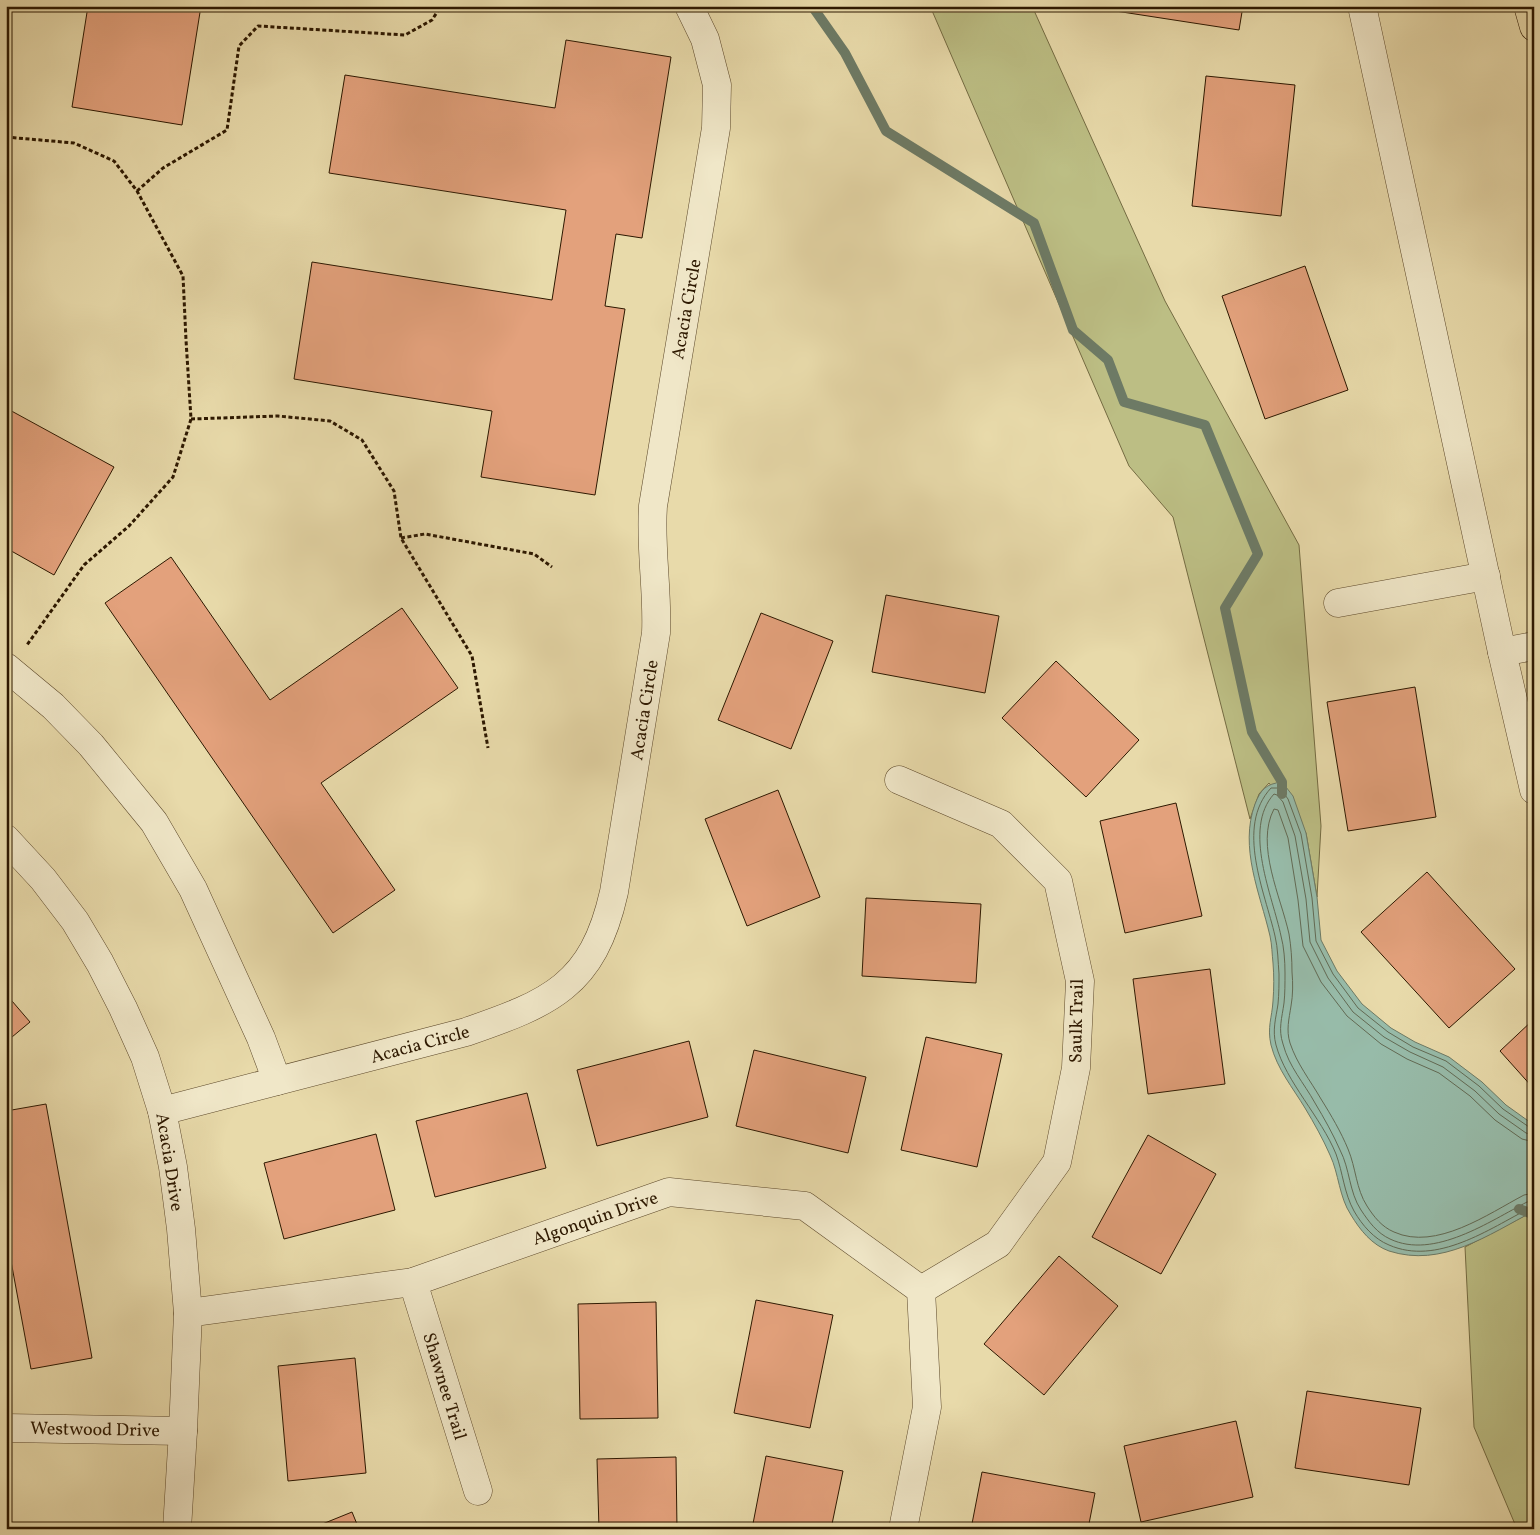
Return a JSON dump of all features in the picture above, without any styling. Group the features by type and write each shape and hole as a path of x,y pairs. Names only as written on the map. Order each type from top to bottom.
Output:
{"main road":[{"path":"1528,6 1534,27"}],"street":[{"name":"Acacia Circle","path":"162,1111 466,1032 510,1017 543,1002 564,988 584,966 599,941 608,916 656,633 658,609 652,530 654,497 716,128 717,85 704,39 689,6"},
{"path":"1362,6 1502,652 1534,790"},
{"path":"1338,603 1486,576"},
{"path":"1502,652 1534,646"},
{"path":"8,668 53,706 91,745 154,822 193,889 261,1038 277,1081"},
{"name":"Saulk Trail","path":"899,780 1001,824 1058,881 1080,981 1076,1068 1057,1162 998,1244 921,1290"},
{"name":"Acacia Drive","path":"6,839 43,879 75,921 100,963 145,1056 162,1111 177,1202 188,1313 177,1529"},
{"name":"Algonquin Drive","path":"188,1313 413,1282 669,1192 805,1206 921,1290"},
{"name":"Shawnee Trail","path":"413,1282 478,1491"},
{"path":"903,1529 927,1407 921,1290"},
{"name":"Westwood Drive","path":"6,1428 183,1431"}],"path":[{"path":"137,191 163,168 227,130 239,46 258,26 405,35 432,20 441,6"},
{"path":"6,137 74,143 114,161 137,191 184,276 191,419 173,476 129,526 84,564 8,668"},
{"path":"191,419 278,416 330,421 362,440 394,491 401,538 472,656 488,748"},
{"path":"401,538 425,534 534,554 552,567"}],"green space":[{"path":"930,6 1032,6 1165,301 1299,545 1321,826 1317,897 1306,833 1269,783 1259,794 1250,819 1173,517 1129,466"},
{"path":"1534,1211 1534,1529 1517,1529 1474,1427 1465,1247"}],"water":[{"path":"1282,782 1293,796 1306,833 1317,897 1321,940 1337,971 1362,1004 1391,1028 1415,1042 1449,1057 1482,1082 1506,1105 1534,1125 1534,1211 1482,1239 1446,1252 1428,1255 1409,1255 1389,1251 1377,1245 1358,1226 1347,1208 1333,1162 1327,1149 1281,1070 1271,1045 1269,1033 1274,986 1272,946 1253,870 1249,837 1255,804 1260,795 1268,786"}],"building":[{"path":"88,6 201,6 182,125 72,107"},
{"path":"1110,6 1243,6 1239,30 1109,10"},
{"path":"566,40 671,57 642,238 616,234 605,306 625,309 595,495 481,477 492,411 294,379 312,262 552,300 566,210 329,173 345,75 555,108"},
{"path":"1206,76 1295,85 1281,216 1192,206"},
{"path":"1305,266 1348,390 1265,419 1222,296"},
{"path":"6,408 114,467 54,575 6,548"},
{"path":"171,557 270,700 402,608 458,688 321,783 395,890 333,933 105,603"},
{"path":"886,595 999,616 985,693 872,672"},
{"path":"761,613 833,641 791,749 718,720"},
{"path":"1056,661 1139,740 1086,797 1002,718"},
{"path":"1415,687 1436,817 1348,831 1327,702"},
{"path":"778,790 820,897 747,926 705,819"},
{"path":"1176,803 1202,916 1125,933 1100,821"},
{"path":"1427,872 1515,969 1449,1028 1361,932"},
{"path":"866,898 981,904 976,983 862,976"},
{"path":"1210,969 1225,1084 1148,1094 1133,979"},
{"path":"6,994 30,1022 6,1042"},
{"path":"1534,1019 1534,1089 1500,1051"},
{"path":"926,1037 1002,1054 977,1167 901,1150"},
{"path":"689,1041 708,1117 597,1146 577,1070"},
{"path":"754,1050 866,1077 848,1153 736,1126"},
{"path":"527,1093 546,1168 435,1197 416,1121"},
{"path":"46,1104 92,1358 31,1369 6,1234 6,1111"},
{"path":"376,1134 395,1210 284,1239 264,1163"},
{"path":"1148,1135 1216,1174 1161,1274 1092,1237"},
{"path":"1059,1256 1118,1306 1044,1395 984,1344"},
{"path":"756,1300 833,1315 810,1428 734,1413"},
{"path":"656,1302 658,1418 580,1419 578,1304"},
{"path":"355,1358 366,1473 288,1481 278,1366"},
{"path":"1307,1391 1421,1408 1409,1485 1295,1468"},
{"path":"1236,1421 1253,1497 1141,1522 1124,1446"},
{"path":"766,1456 843,1471 831,1529 752,1529"},
{"path":"676,1457 677,1529 599,1529 597,1459"},
{"path":"982,1472 1095,1493 1088,1529 971,1529"},
{"path":"352,1512 359,1529 310,1529"}],"waterway":[{"path":"812,6 845,53 886,131 1034,223 1073,330 1108,360 1124,402 1205,425 1258,554 1225,608 1252,732 1282,782 1282,794"},
{"path":"1519,1209 1530,1213 1534,1217"}]}
